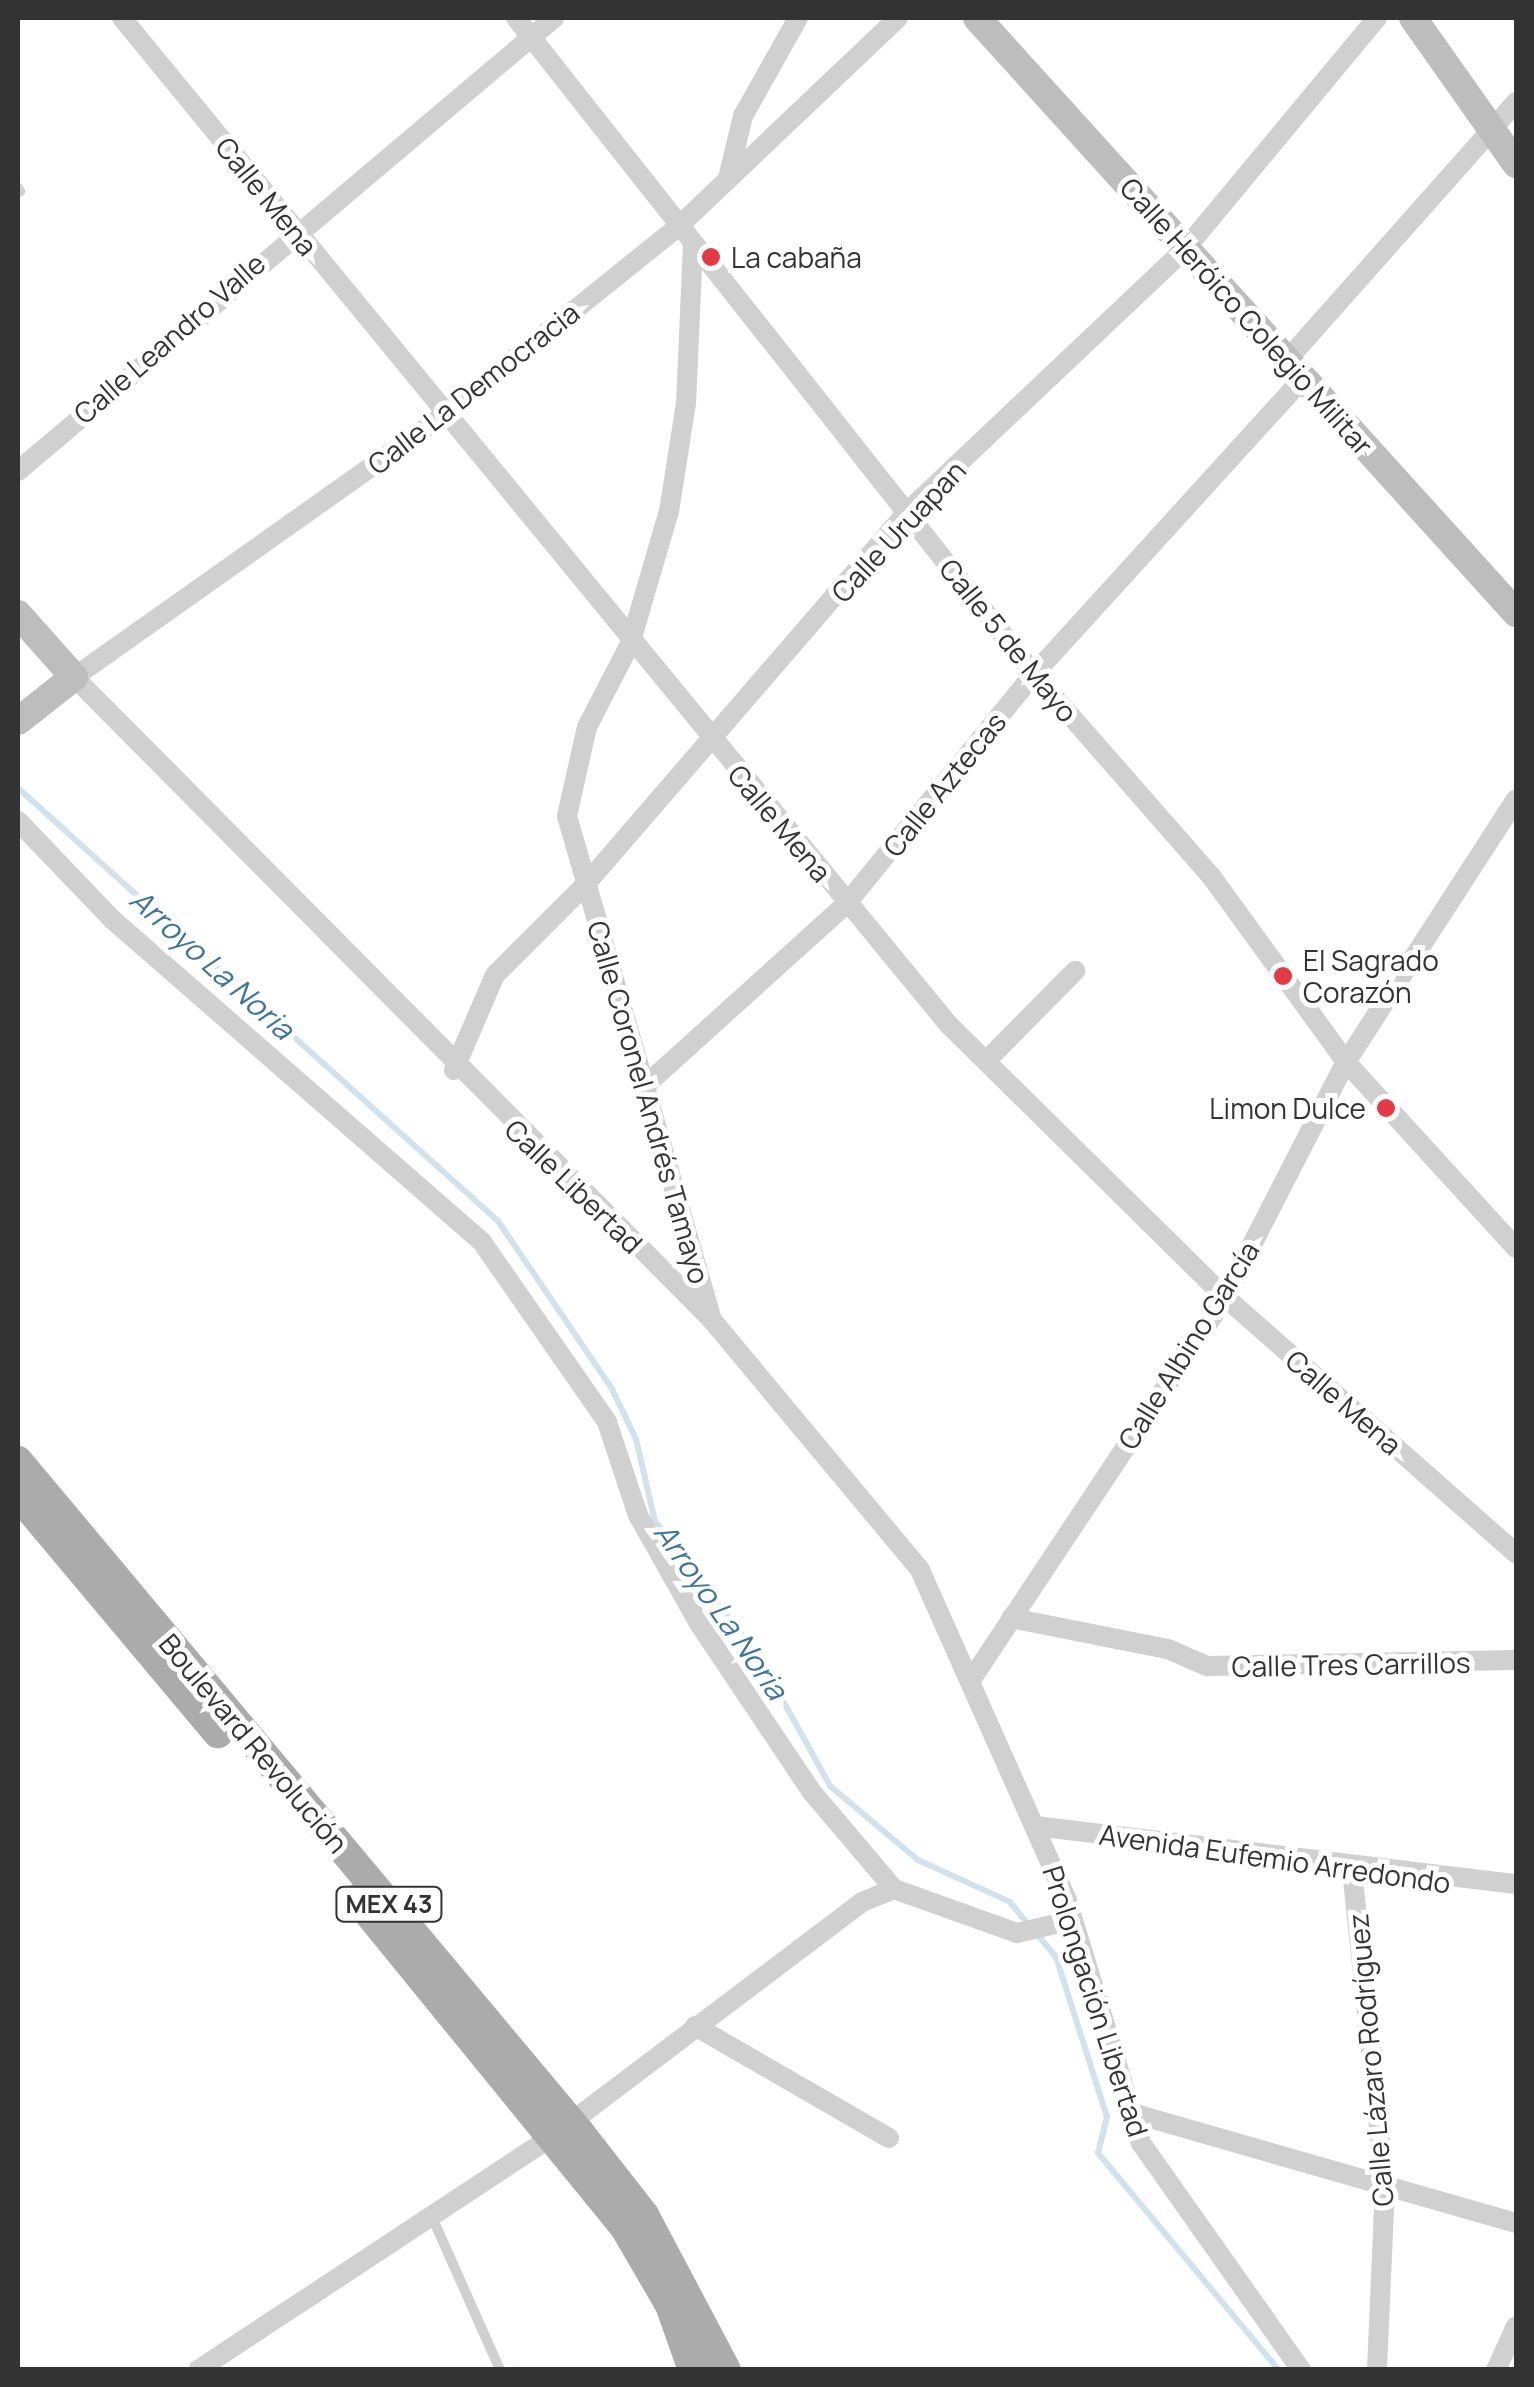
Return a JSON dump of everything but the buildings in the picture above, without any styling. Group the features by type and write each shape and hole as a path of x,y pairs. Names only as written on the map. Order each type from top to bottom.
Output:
{"main road":[{"name":"Calle Heróico Colegio Militar","path":"977,18 1516,614"},
{"path":"1413,18 1490,134 1516,164"},
{"name":"Calle Libertad","path":"18,614 74,677"},
{"name":"Calle La Democracia","path":"18,721 74,677"},
{"name":"Boulevard Revolución","path":"18,1461 306,1822 561,2127 644,2214 726,2370"},
{"name":"Boulevard Revolución","path":"18,1495 306,1822"},
{"name":"Boulevard Revolución","path":"561,2127 624,2226 693,2370"}],"street":[{"name":"Calle Mena","path":"122,18 630,644 846,902 986,1061 1225,1297 1516,1554"},
{"name":"Calle 5 de Mayo","path":"516,18 1034,674 1210,876 1346,1062 1516,1248"},
{"name":"Calle Leandro Valle","path":"18,471 294,229 554,18"},
{"path":"728,178 743,116 798,18"},
{"name":"Calle La Democracia","path":"74,677 444,416 679,226 898,18"},
{"name":"Calle Uruapan","path":"454,1070 495,974 585,885 906,513 1186,248 1377,18"},
{"name":"Calle Aztecas","path":"648,1083 846,902 1516,102"},
{"name":"Calle Coronel Andrés Tamayo","path":"693,244 680,439 630,644 588,727 567,816 648,1083 712,1320"},
{"name":"Calle Libertad","path":"74,677 454,1070 712,1320 920,1570 1035,1826"},
{"name":"Calle Albino García","path":"971,1680 1225,1297 1346,1062 1516,799"},
{"path":"18,820 113,920 482,1242 606,1422 638,1515 700,1625 811,1791 894,1889 1016,1932 1044,1921 1073,1920"},
{"path":"986,1061 1075,971"},
{"name":"Calle Tres Carrillos","path":"1011,1618 1168,1649 1207,1666 1516,1660"},
{"name":"Avenida Eufemio Arredondo","path":"1035,1826 1352,1870 1516,1884"},
{"name":"Prolongación Libertad","path":"1035,1826 1073,1920 1141,2143 1302,2370"},
{"name":"Calle Lázaro Rodríguez","path":"1352,1870 1386,2186 1377,2370"},
{"path":"198,2370 561,2127 862,1902 894,1889"},
{"path":"695,2026 889,2138"},
{"path":"1132,2113 1516,2223"},
{"path":"1496,2370 1516,2326"}],"lane":[{"path":"432,2216 500,2370"}],"waterway":[{"name":"Arroyo La Noria","path":"18,788 498,1221 612,1389 636,1439 655,1521 760,1659 830,1786 918,1860 1010,1902 1028,1924"},
{"name":"Arroyo La Noria","path":"1036,1933 1056,1957 1107,2117 1098,2153 1279,2370"}],"place":[{"name":"La cabaña","path":"711,257"},
{"name":"El Sagrado Corazón","path":"1283,976"},
{"name":"Limon Dulce","path":"1386,1108"}]}
